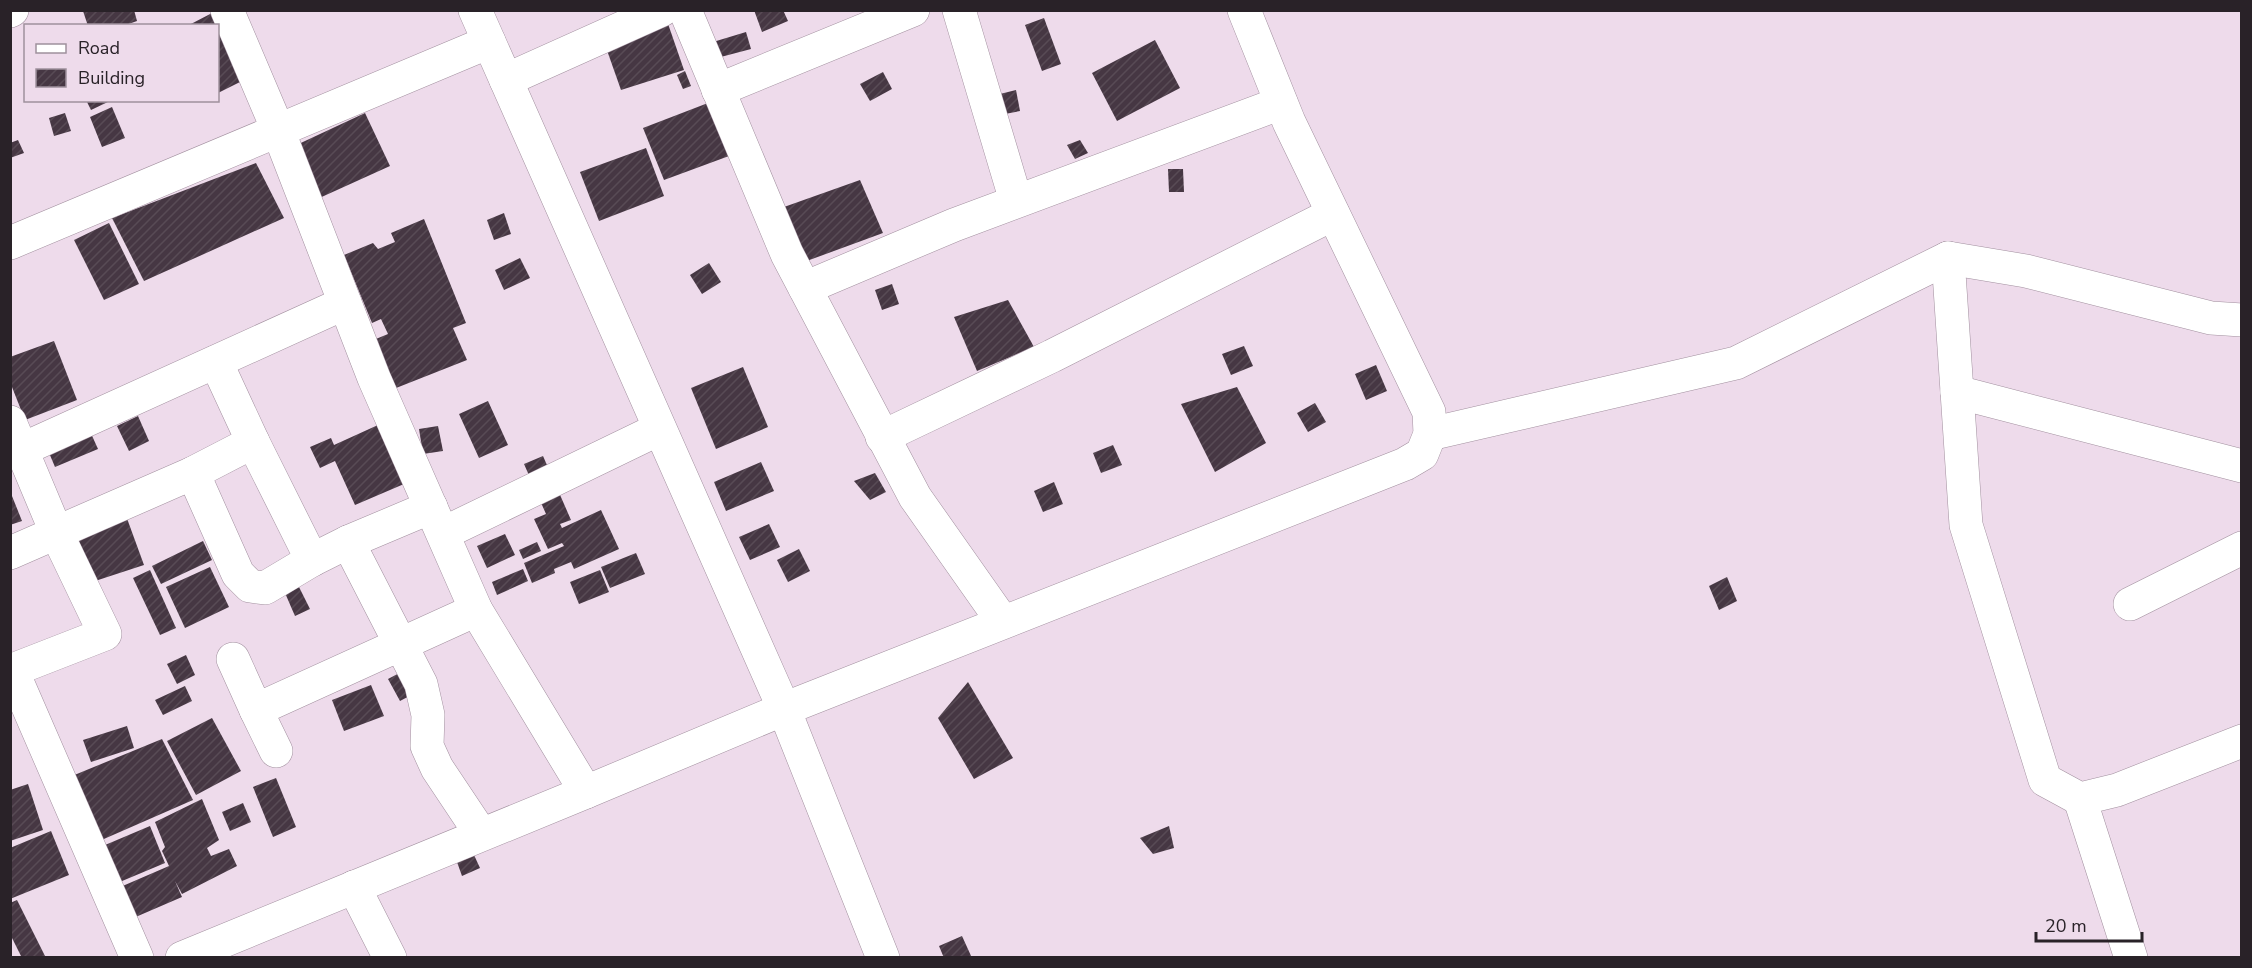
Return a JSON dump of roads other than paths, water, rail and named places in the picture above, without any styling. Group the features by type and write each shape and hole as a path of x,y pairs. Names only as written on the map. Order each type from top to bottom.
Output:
{"street":[{"path":"227,10 278,130 374,378 476,610 586,792"},
{"path":"475,10 784,709 883,957"},
{"path":"506,80 662,10"},
{"path":"685,10 787,254 915,497 1004,622"},
{"path":"718,90 913,10"},
{"path":"959,10 1016,201"},
{"path":"182,957 784,709 1405,464 1422,454 1430,434 1429,412 1281,103 1244,10"},
{"path":"10,243 489,42"},
{"path":"805,288 954,225 1281,103"},
{"path":"882,436 1052,357 1333,214"},
{"path":"1430,434 1736,363 1948,258 2026,271 2211,318 2241,320"},
{"path":"1948,258 1966,525 2045,780 2080,799 2117,790 2241,741"},
{"path":"137,957 11,671 105,634 57,534 17,436 216,362 345,303"},
{"path":"216,362 312,560"},
{"path":"1957,392 2241,466"},
{"path":"193,473 238,574 250,586 265,588 348,542 437,520 659,429"},
{"path":"10,554 193,473 253,442"},
{"path":"348,542 421,684 428,715 427,746 430,753 437,768 481,834"},
{"path":"2130,604 2241,548"},
{"path":"256,710 476,610"},
{"path":"232,659 276,751"},
{"path":"2080,799 2131,957"},
{"path":"354,887 390,957"}]}
